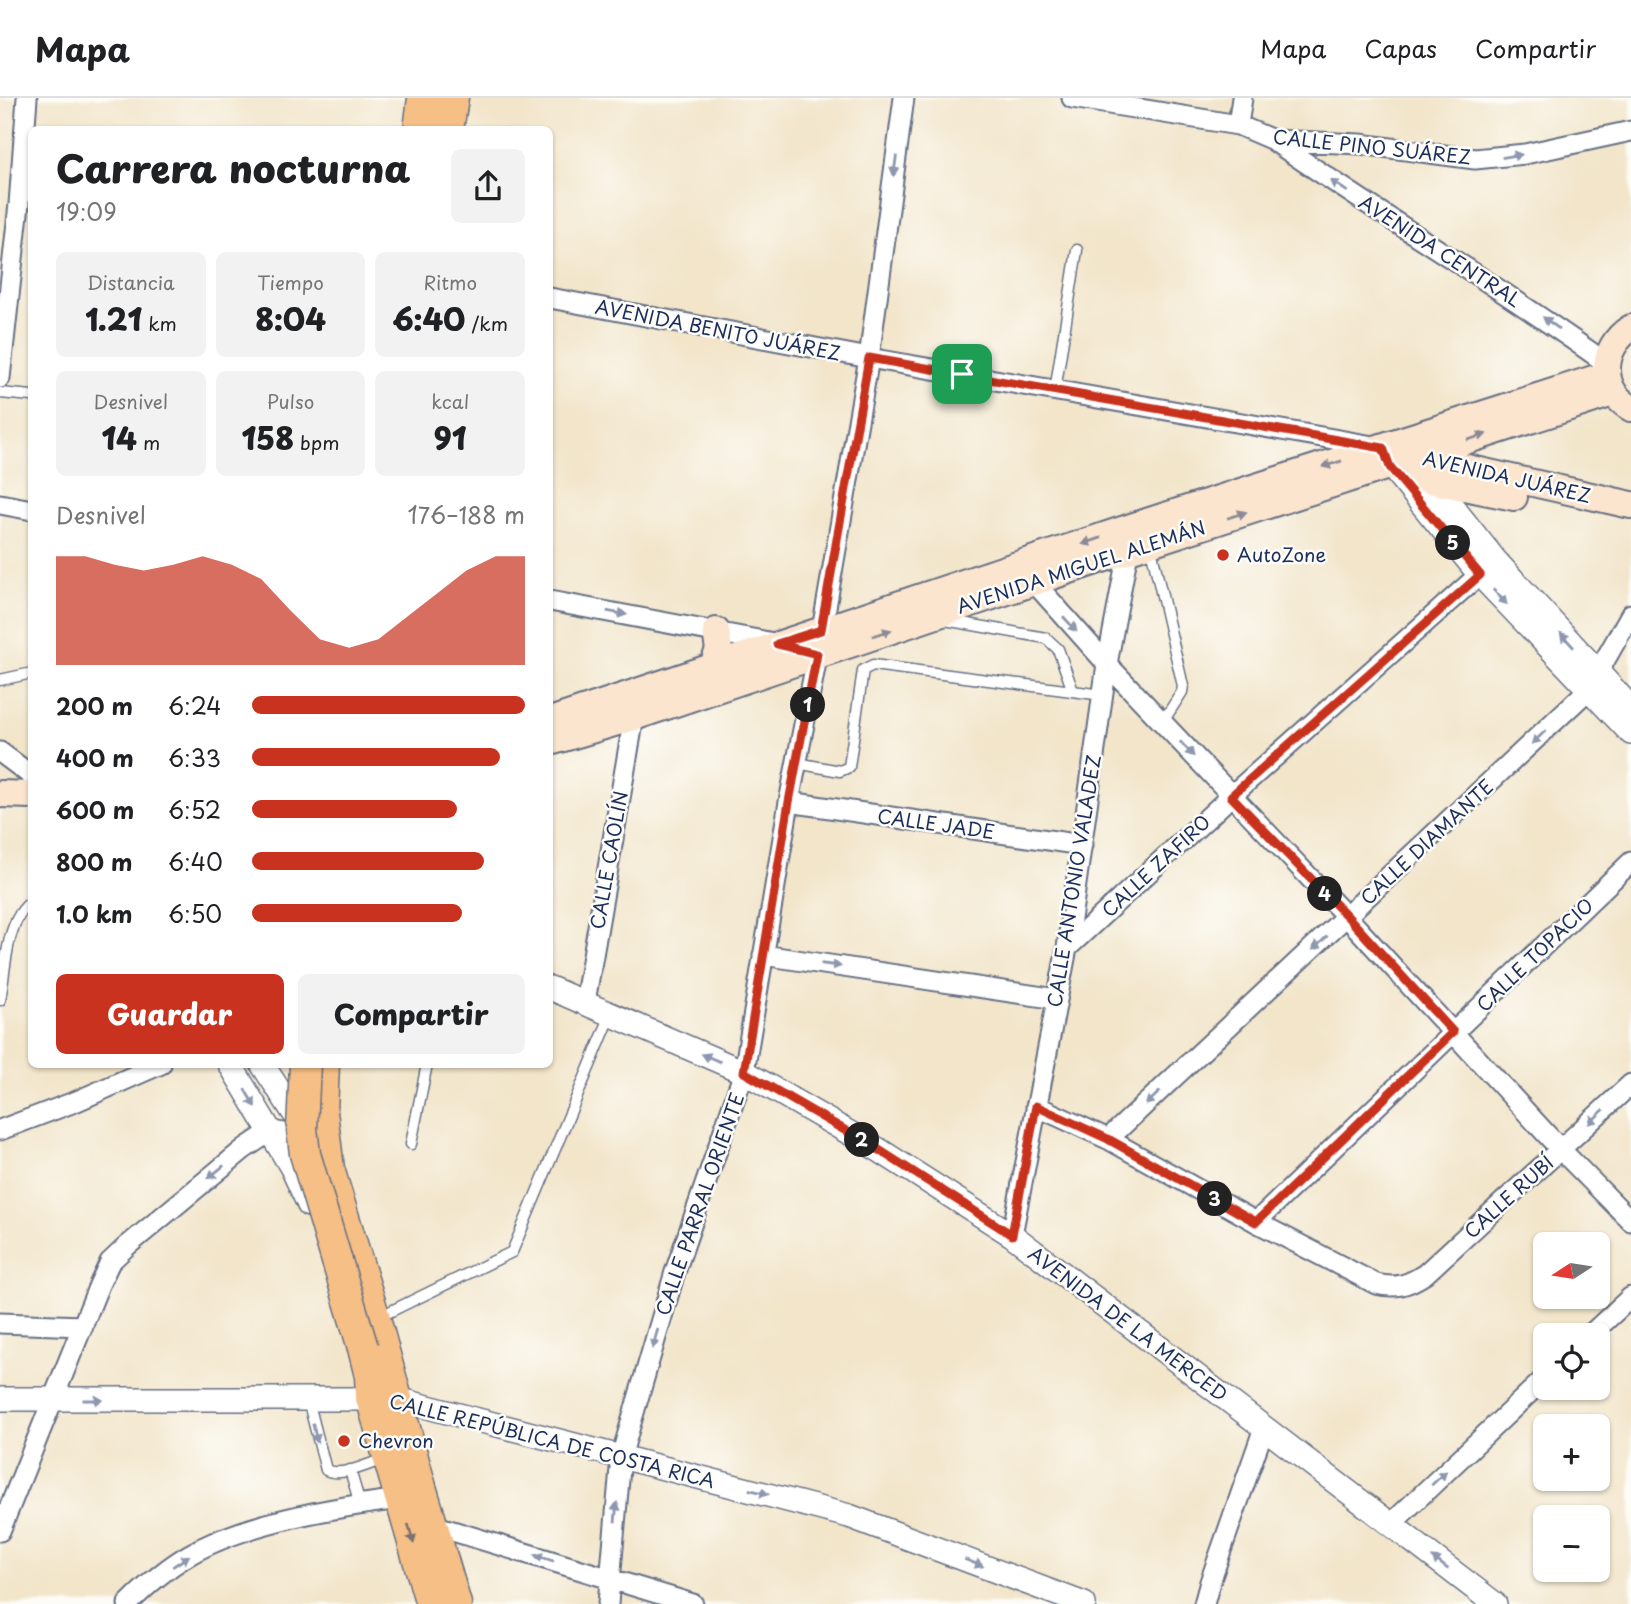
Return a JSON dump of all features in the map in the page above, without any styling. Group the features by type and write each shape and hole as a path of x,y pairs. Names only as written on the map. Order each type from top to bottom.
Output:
{"main road":[{"path":"420,126 423,98"},
{"path":"449,126 453,98"},
{"path":"1614,385 1610,349 1618,338 1631,328"},
{"name":"AVENIDA MIGUEL ALEMÁN","path":"553,741 634,717 806,644 1137,540 1412,447 1614,385"},
{"name":"AVENIDA JUÁREZ","path":"1412,447 1631,505"},
{"name":"AVENIDA JUÁREZ","path":"1387,457 1429,480 1631,520"},
{"name":"AVENIDA MIGUEL ALEMÁN","path":"553,720 712,668 930,617 1026,574"},
{"path":"712,668 719,650 716,631"},
{"path":"0,794 28,795"},
{"path":"0,811 28,812"},
{"path":"304,1068 302,1129 306,1154 370,1376 384,1398 433,1525 456,1604"},
{"path":"324,1068 322,1112 327,1155 375,1318 388,1458 430,1604"}],"street":[{"path":"0,378 27,98"},
{"name":"CALLE PARRAL ORIENTE","path":"608,1604 621,1457 675,1272 744,1072 797,762 806,644 869,358 904,98"},
{"name":"CALLE PINO SUÁREZ","path":"1072,98 1238,125 1273,140 1360,144 1475,159 1525,154 1631,131"},
{"path":"1238,125 1242,98"},
{"name":"AVENIDA CENTRAL","path":"1273,140 1535,312 1614,385"},
{"name":"AVENIDA BENITO JUÁREZ","path":"553,299 1055,390 1387,457"},
{"path":"1412,447 1429,480 1488,567"},
{"path":"1387,457 1593,682 1631,733"},
{"path":"0,504 28,509"},
{"name":"CALLE ANTONIO VALADEZ","path":"1012,1235 1067,948 1107,664 1137,540"},
{"name":"CALLE ZAFIRO","path":"1067,948 1231,796 1488,567"},
{"path":"1026,574 1162,723 1348,917 1561,1150 1631,1221"},
{"path":"553,602 806,644"},
{"name":"CALLE DIAMANTE","path":"1108,1139 1348,917 1593,682 1631,614"},
{"path":"1593,682 1631,708"},
{"name":"CALLE CAOLÍN","path":"585,1002 634,717"},
{"path":"0,752 28,773"},
{"name":"CALLE JADE","path":"789,802 1082,845"},
{"name":"CALLE TOPACIO","path":"1256,1222 1631,862"},
{"path":"763,955 1057,999"},
{"name":"AVENIDA DE LA MERCED","path":"553,989 744,1072 879,1150 1012,1235 1495,1604"},
{"path":"0,1130 77,1101 152,1068"},
{"path":"232,1068 292,1168 319,1231 354,1352 384,1398"},
{"path":"265,1068 327,1155"},
{"path":"278,1087 299,1068"},
{"name":"CALLE RUBÍ","path":"1256,1222 1376,1283 1390,1287 1411,1283 1425,1274 1631,1084"},
{"path":"1036,1106 1108,1139 1256,1222"},
{"path":"0,1531 110,1262 212,1174 271,1131 296,1135 327,1155"},
{"path":"1603,1323 1631,1297"},
{"path":"0,1323 83,1326"},
{"path":"1390,1525 1533,1389"},
{"name":"CALLE REPÚBLICA DE COSTA RICA","path":"0,1399 384,1398 849,1516 1072,1602"},
{"path":"1204,1604 1264,1428"},
{"path":"128,1604 147,1585 188,1556 232,1536 282,1520 360,1504 401,1499"},
{"path":"433,1525 693,1604"}],"lane":[{"path":"1055,390 1077,250"},
{"path":"0,393 28,396"},
{"path":"1137,540 1183,686 1162,723"},
{"path":"930,617 1045,638 1058,649 1073,691"},
{"path":"553,730 806,644"},
{"path":"797,762 840,771 849,767 863,670 873,665 1102,695"},
{"path":"0,680 28,674"},
{"path":"0,802 28,803"},
{"path":"0,1000 14,920 28,904"},
{"path":"375,1318 512,1252 611,1015"},
{"path":"411,1144 426,1068"},
{"path":"308,1400 323,1466 330,1473 388,1458"},
{"path":"350,1469 360,1504"}],"place":[{"name":"AutoZone","path":"1223,555"},
{"name":"Chevron","path":"344,1441"}],"route":[{"path":"869,358 962,374 1383,448 1390,467 1480,575 1231,796 1348,917 1453,1032 1256,1222 1108,1139 1036,1106 1012,1235 879,1150 744,1072 789,802 817,654 777,644 821,630 869,358"}]}
